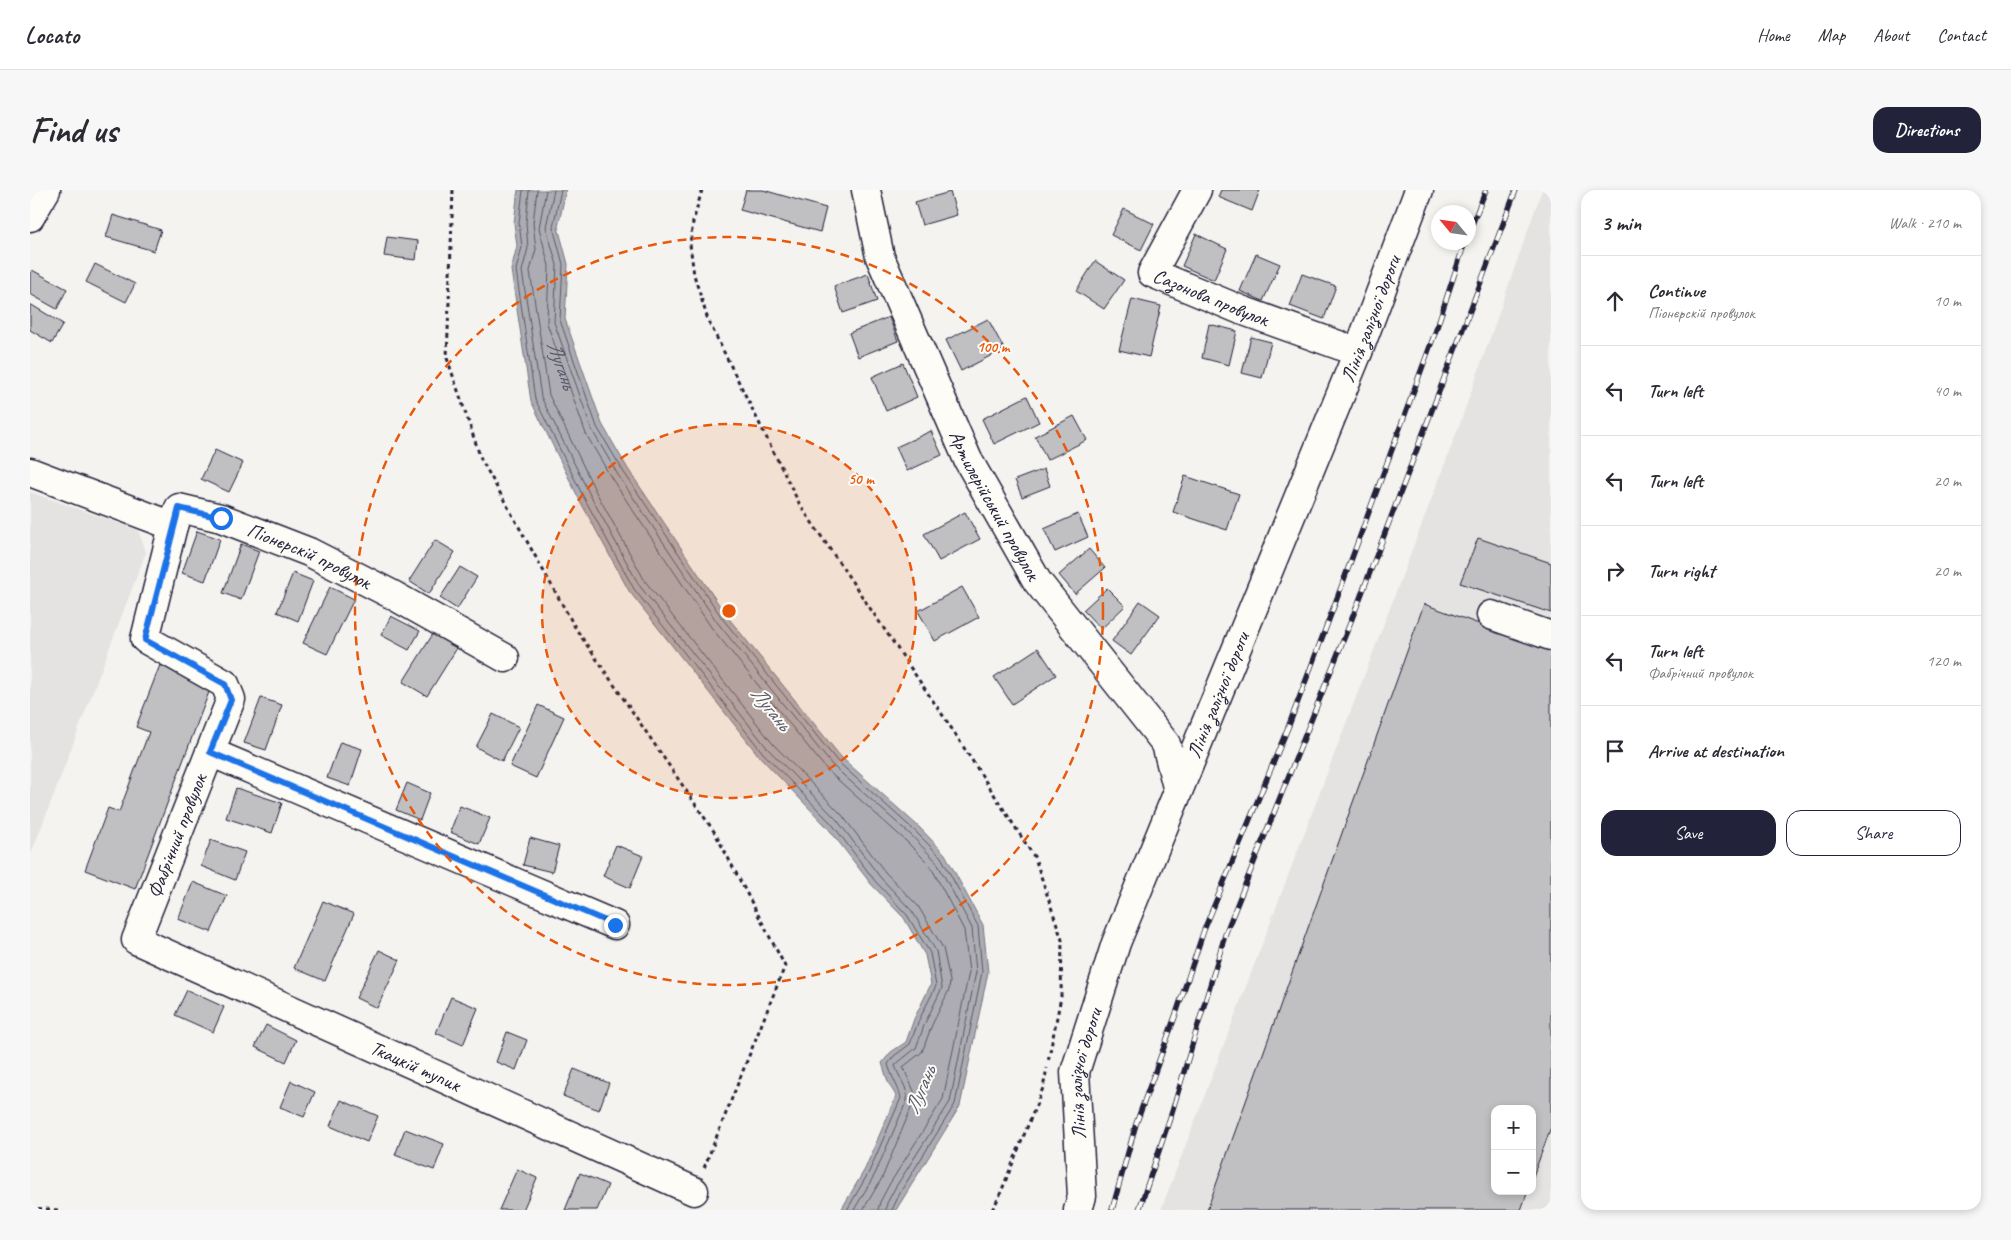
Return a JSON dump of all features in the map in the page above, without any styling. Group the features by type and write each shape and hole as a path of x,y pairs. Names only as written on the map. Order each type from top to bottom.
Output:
{"street":[{"path":"30,217 46,190"},
{"name":"Артилерійський провулок","path":"866,190 880,257 968,460 1037,581 1166,744 1178,792"},
{"name":"Сазонова провулок","path":"1197,190 1152,273 1241,310 1358,352"},
{"name":"Лінія залізної дороги","path":"1078,1210 1082,1196 1075,1072 1116,943 1358,352 1419,190"},
{"path":"30,472 173,526 145,640 225,684 231,700 210,752"},
{"name":"Піонєрскій провулок","path":"173,526 179,508 221,518 309,552 391,594 505,658"},
{"path":"1491,615 1551,636"},
{"name":"Фабрічний провулок","path":"136,940 210,752 615,925"},
{"name":"Ткацкій тупик","path":"136,940 694,1190"}],"path":[{"path":"453,190 447,358 482,459 576,629 715,833 785,966 694,1190"},
{"path":"702,190 693,222 690,244 694,275 708,320 800,505 943,716 1035,858 1062,940 1062,997 1043,1088 992,1210"},
{"path":"30,1208 59,1210"}],"shaded area":[{"path":"1542,190 1551,190 1551,1210 1161,1210 1458,429"},
{"path":"30,492 138,530 146,552 30,857"}],"water":[{"name":"Лугань","path":"518,190 566,190 558,227 568,264 565,319 602,424 628,469 726,615 841,757 919,827 945,854 983,925 988,972 960,1106 896,1210 841,1210 865,1169 896,1096 888,1082 882,1063 891,1052 906,1042 914,1019 931,984 925,955 904,918 871,884 828,828 759,756 629,591 579,499 531,401 511,270 517,246 514,223"}],"building":[{"path":"746,190 763,190 826,208 820,232 740,210"},
{"path":"1221,190 1260,190 1252,211 1218,197"},
{"path":"950,192 957,215 922,225 915,202"},
{"path":"1124,209 1154,224 1141,250 1111,235"},
{"path":"113,215 161,230 154,251 106,237"},
{"path":"1196,234 1227,249 1214,280 1182,266"},
{"path":"387,237 418,241 416,260 384,256"},
{"path":"1256,254 1280,264 1263,301 1240,291"},
{"path":"1095,261 1124,280 1104,309 1076,291"},
{"path":"95,264 135,284 126,302 86,282"},
{"path":"32,270 67,289 57,309 30,294 30,274"},
{"path":"868,274 877,301 843,313 834,286"},
{"path":"1302,274 1336,286 1324,319 1290,306"},
{"path":"1132,299 1161,306 1149,357 1119,350"},
{"path":"30,304 63,324 52,343 30,330"},
{"path":"889,317 898,341 858,357 849,333"},
{"path":"988,319 1004,349 961,371 946,340"},
{"path":"1209,324 1237,331 1229,365 1202,358"},
{"path":"1251,337 1271,342 1262,378 1242,373"},
{"path":"903,363 917,397 886,411 872,377"},
{"path":"1027,396 1039,422 994,444 982,419"},
{"path":"1074,416 1087,440 1047,460 1035,436"},
{"path":"931,431 942,455 907,471 896,447"},
{"path":"215,450 243,463 229,492 201,479"},
{"path":"1044,469 1050,486 1022,497 1015,480"},
{"path":"1185,476 1239,494 1227,530 1173,512"},
{"path":"965,512 980,539 939,561 924,534"},
{"path":"1078,514 1088,537 1055,552 1044,529"},
{"path":"197,531 220,539 205,581 182,573"},
{"path":"1478,538 1551,563 1551,613 1460,583"},
{"path":"435,540 455,552 429,594 409,581"},
{"path":"241,544 259,551 241,600 223,593"},
{"path":"1089,549 1105,568 1075,594 1059,575"},
{"path":"460,567 477,577 457,609 440,598"},
{"path":"293,573 313,581 298,621 277,612"},
{"path":"330,587 354,599 327,654 303,643"},
{"path":"962,587 979,617 935,641 918,611"},
{"path":"1107,588 1125,606 1101,629 1083,610"},
{"path":"1140,601 1160,615 1131,655 1112,641"},
{"path":"1424,604 1551,650 1551,1127 1536,1168 1536,1105 1491,1105 1491,1195 1527,1195 1521,1210 1207,1210"},
{"path":"391,616 420,631 409,650 381,635"},
{"path":"433,634 457,648 427,696 403,682"},
{"path":"1038,648 1056,675 1012,704 994,677"},
{"path":"160,665 212,684 135,889 85,870 108,808 119,812 149,732 136,727"},
{"path":"261,698 282,705 266,750 244,743"},
{"path":"538,705 564,717 536,778 510,766"},
{"path":"493,714 519,727 502,761 476,747"},
{"path":"340,742 362,749 350,786 327,778"},
{"path":"407,783 430,793 420,820 396,810"},
{"path":"236,788 282,803 272,833 226,818"},
{"path":"460,806 490,818 479,844 450,832"},
{"path":"530,838 559,846 552,872 523,865"},
{"path":"211,840 245,852 235,880 201,866"},
{"path":"616,845 643,856 630,888 603,876"},
{"path":"193,882 227,896 211,932 178,919"},
{"path":"323,901 354,914 325,981 294,968"},
{"path":"379,950 400,960 377,1008 356,998"},
{"path":"187,990 224,1007 213,1032 175,1015"},
{"path":"451,997 478,1008 463,1045 436,1033"},
{"path":"266,1025 296,1040 286,1062 255,1047"},
{"path":"507,1032 527,1040 516,1070 496,1062"},
{"path":"574,1069 609,1083 599,1110 563,1096"},
{"path":"291,1081 315,1092 304,1117 280,1107"},
{"path":"341,1100 378,1116 367,1142 330,1126"},
{"path":"405,1129 444,1144 434,1170 395,1155"},
{"path":"517,1169 537,1178 523,1210 499,1210"},
{"path":"580,1173 608,1185 597,1210 565,1210"}],"railway":[{"path":"1476,214 1486,190"},
{"path":"1139,1210 1172,1112 1226,932 1359,601 1516,190"},
{"path":"1112,1210 1136,1124 1204,930 1289,725 1435,333 1462,250"}],"route":[{"path":"221,518 179,508 145,640 225,684 231,700 210,752 615,925"}]}
